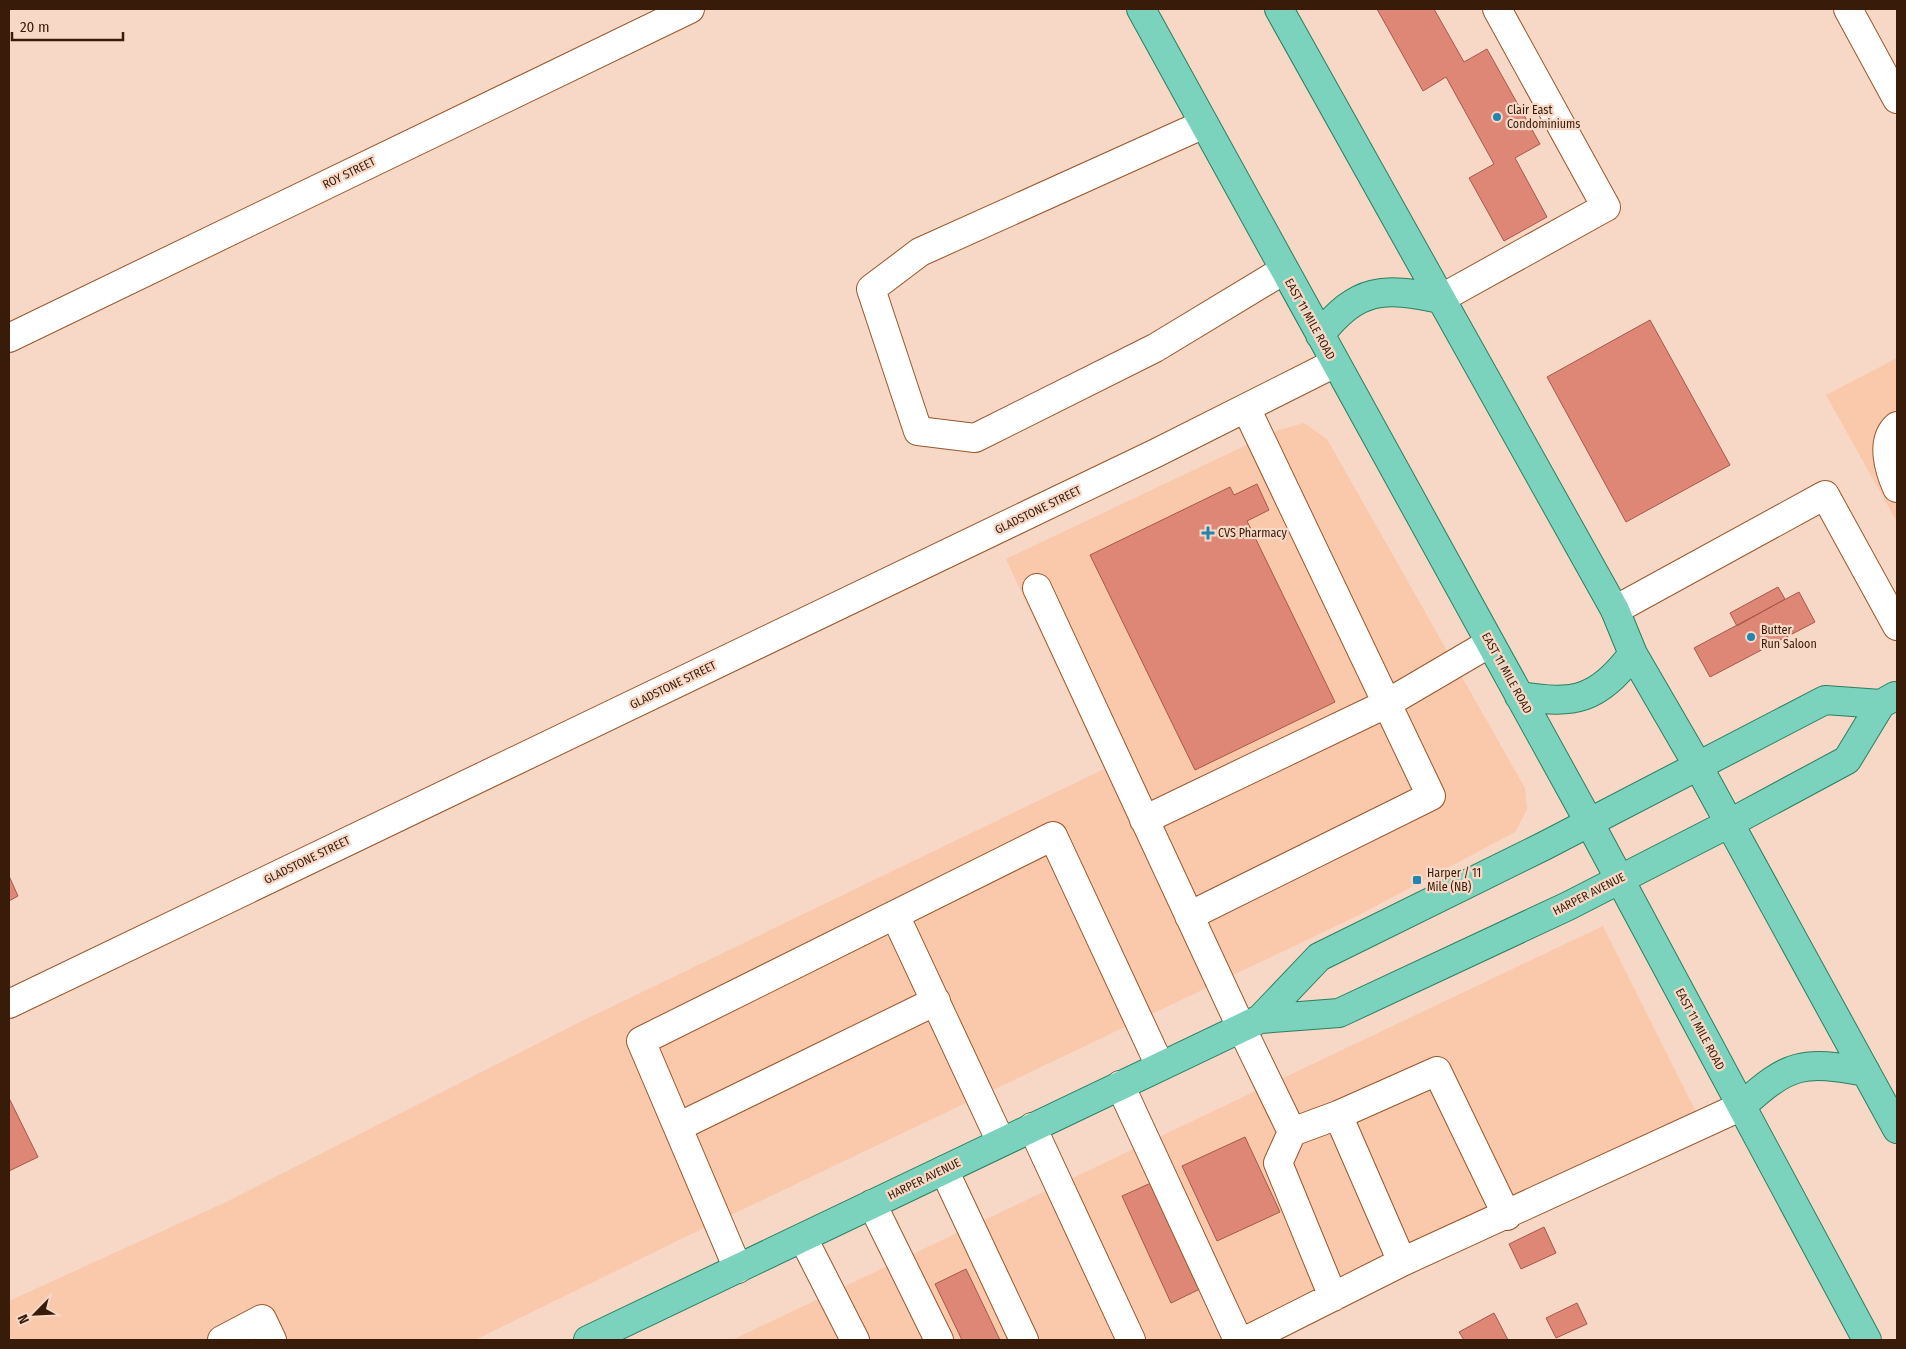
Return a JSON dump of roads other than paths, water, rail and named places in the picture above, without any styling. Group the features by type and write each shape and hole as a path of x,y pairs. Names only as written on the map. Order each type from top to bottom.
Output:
{"main road":[{"name":"EAST 11 MILE ROAD","path":"1141,9 1589,822 1866,1340"},
{"path":"1279,9 1615,610 1634,654 1730,823 1897,1128"},
{"path":"1320,335 1338,312 1357,300 1383,292 1412,293 1440,299"},
{"path":"1519,696 1548,701 1572,699 1600,690 1634,654"},
{"name":"HARPER AVENUE","path":"600,1338 738,1268 1250,1023 1319,957 1589,822 1825,700 1889,699"},
{"name":"HARPER AVENUE","path":"1250,1023 1339,1013 1568,906 1730,823 1847,760 1889,699"},
{"path":"1742,1106 1782,1073 1810,1064 1866,1072"}],"street":[{"name":"ROY STREET","path":"9,338 690,9"},
{"path":"1440,299 1606,207 1497,9"},
{"path":"1848,9 1897,99"},
{"path":"1204,124 920,252 871,289 918,431 975,438 1155,348 1284,270"},
{"name":"GLADSTONE STREET","path":"9,1004 1246,408 1335,363"},
{"path":"1189,916 1431,796 1246,408"},
{"path":"1897,426 1892,430 1886,452 1897,488"},
{"path":"1615,610 1825,495 1897,626"},
{"path":"1037,588 1189,916 1250,1023 1292,1132 1278,1163 1333,1297"},
{"path":"1144,820 1386,704 1490,643"},
{"path":"738,1268 641,1041 1053,836 1160,1066"},
{"path":"895,915 1001,1142"},
{"path":"678,1127 936,1002"},
{"path":"1292,1132 1338,1115 1438,1071 1507,1216"},
{"path":"1120,1085 1238,1340"},
{"path":"1247,1340 1402,1262 1507,1216 1742,1106"},
{"path":"1338,1115 1402,1262"},
{"path":"1032,1128 1131,1340"},
{"path":"944,1170 1024,1340"},
{"path":"872,1204 940,1340"},
{"path":"803,1238 855,1340"},
{"path":"222,1340 267,1330"}],"place":[{"name":"Clair East Condominiums","path":"1497,117"},
{"name":"CVS Pharmacy","path":"1208,533"},
{"name":"Butter Run Saloon","path":"1751,637"},
{"name":"Harper / 11 Mile (NB)","path":"1417,880"}]}
